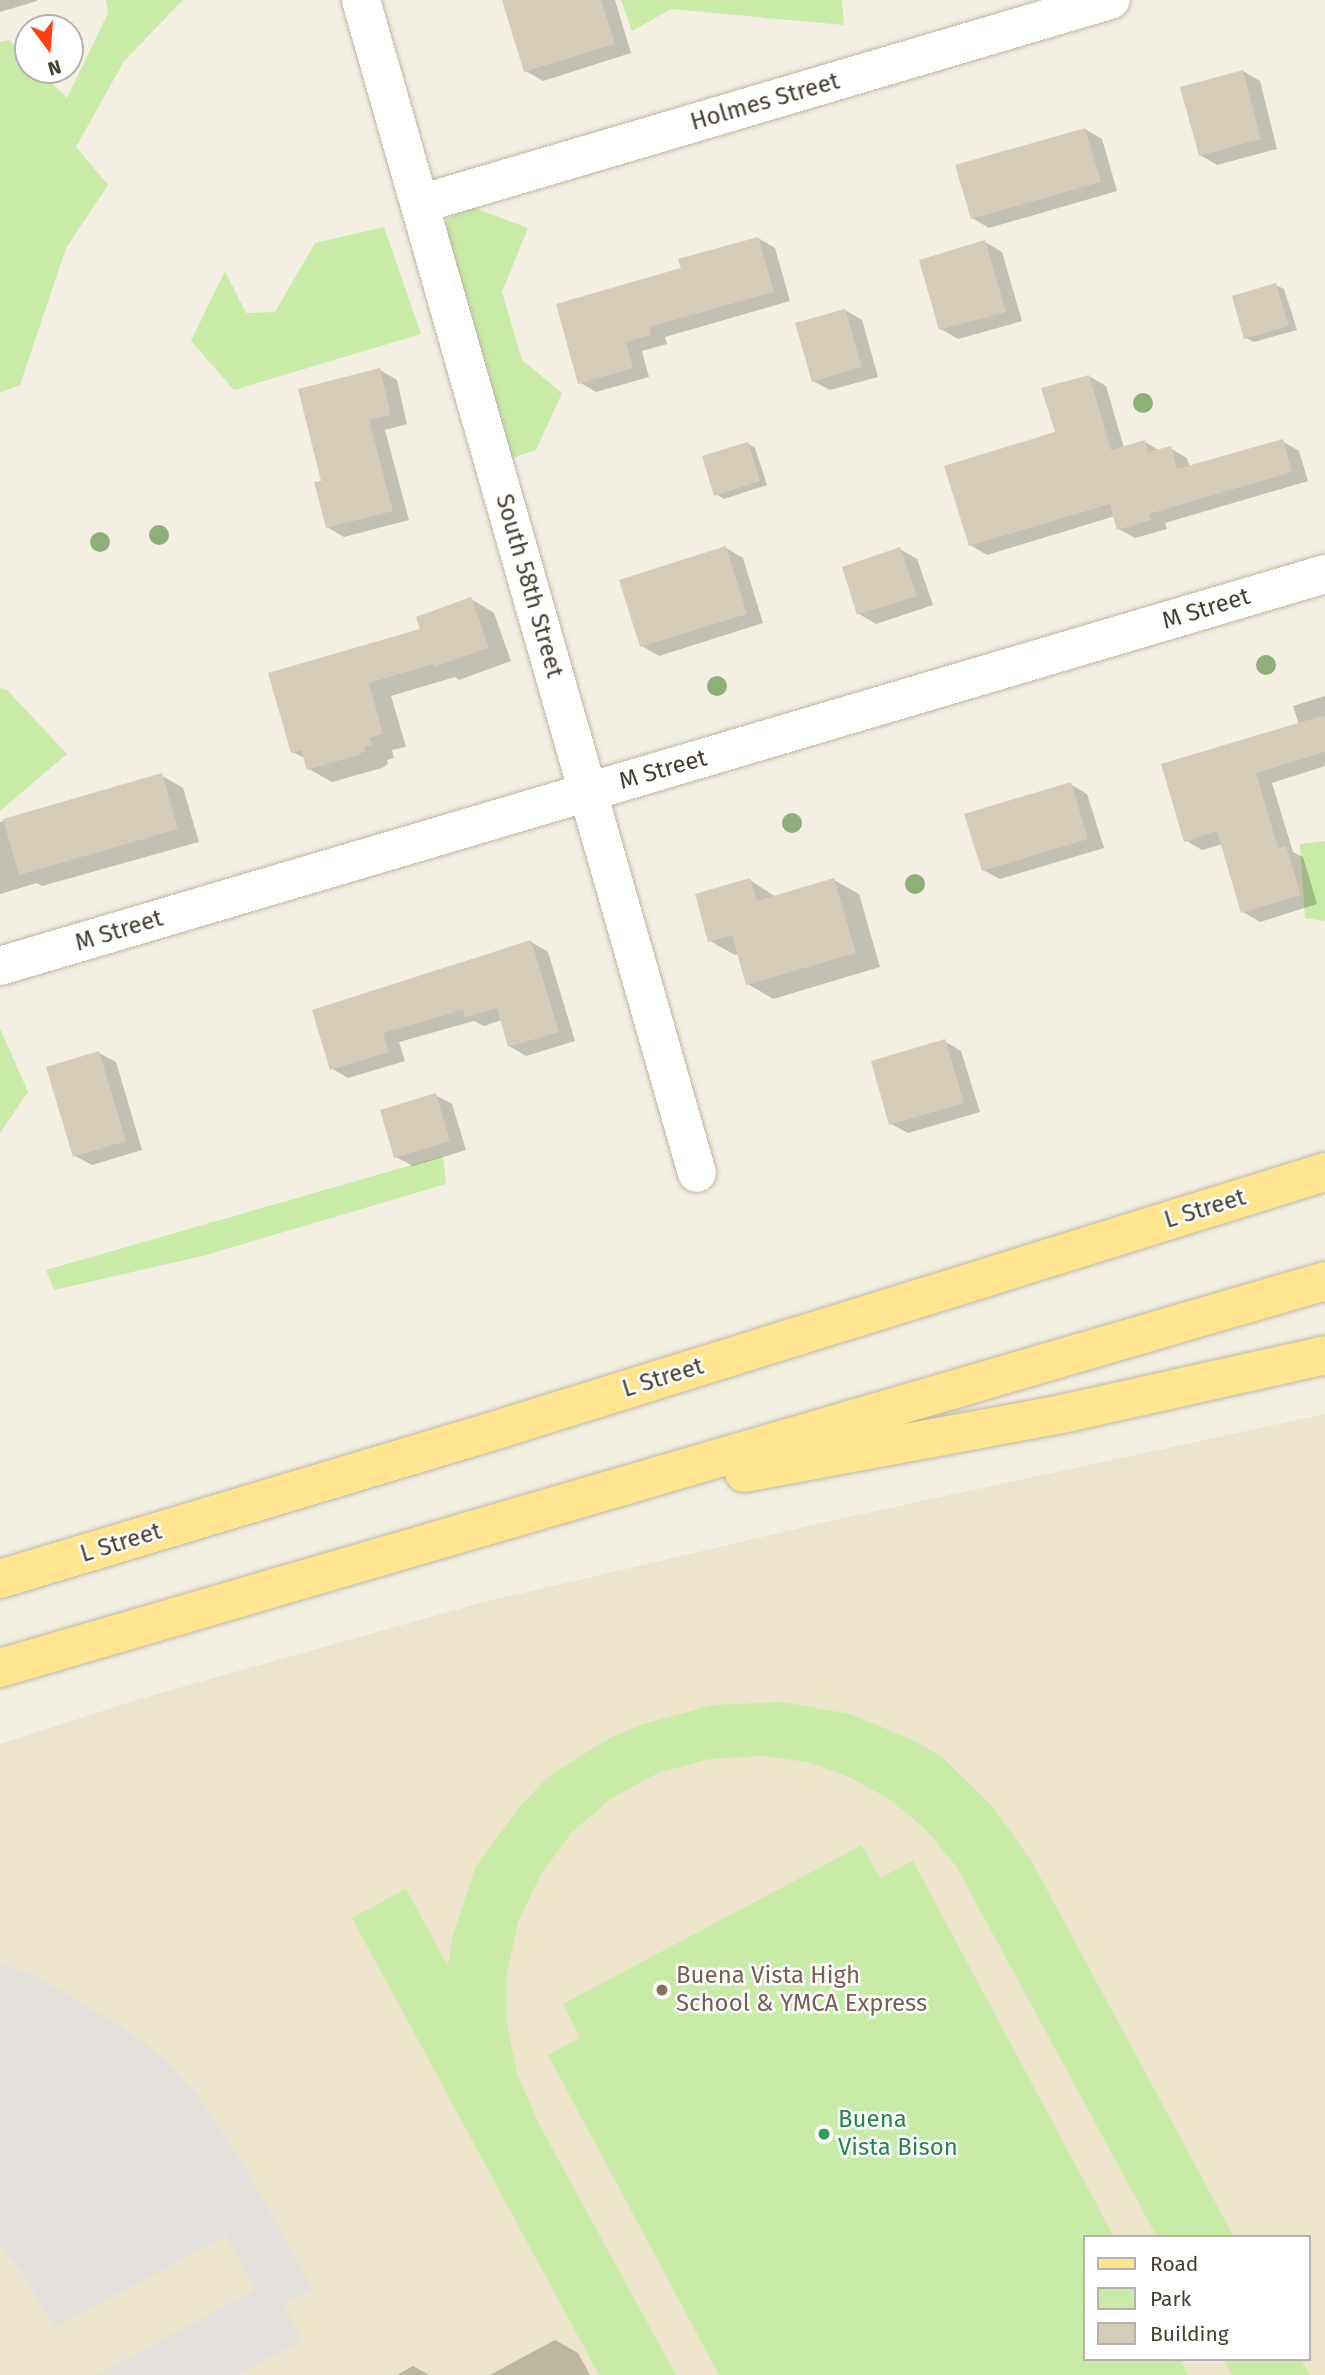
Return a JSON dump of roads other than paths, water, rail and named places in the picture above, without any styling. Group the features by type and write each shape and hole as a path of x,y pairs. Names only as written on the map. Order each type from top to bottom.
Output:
{"main road":[{"path":"1253,1194 1325,1164"},
{"name":"L Street","path":"0,1579 477,1436 1325,1172"},
{"path":"0,1668 1325,1281"},
{"path":"549,1507 1062,1414 1325,1355"}],"street":[{"name":"South 58th Street","path":"361,0 697,1173"},
{"name":"Holmes Street","path":"420,204 1110,0"},
{"name":"M Street","path":"0,966 1325,573"}],"place":[{"name":"Buena Vista High School & YMCA Express","path":"662,1990"},
{"name":"Buena Vista Bison","path":"824,2134"}]}
